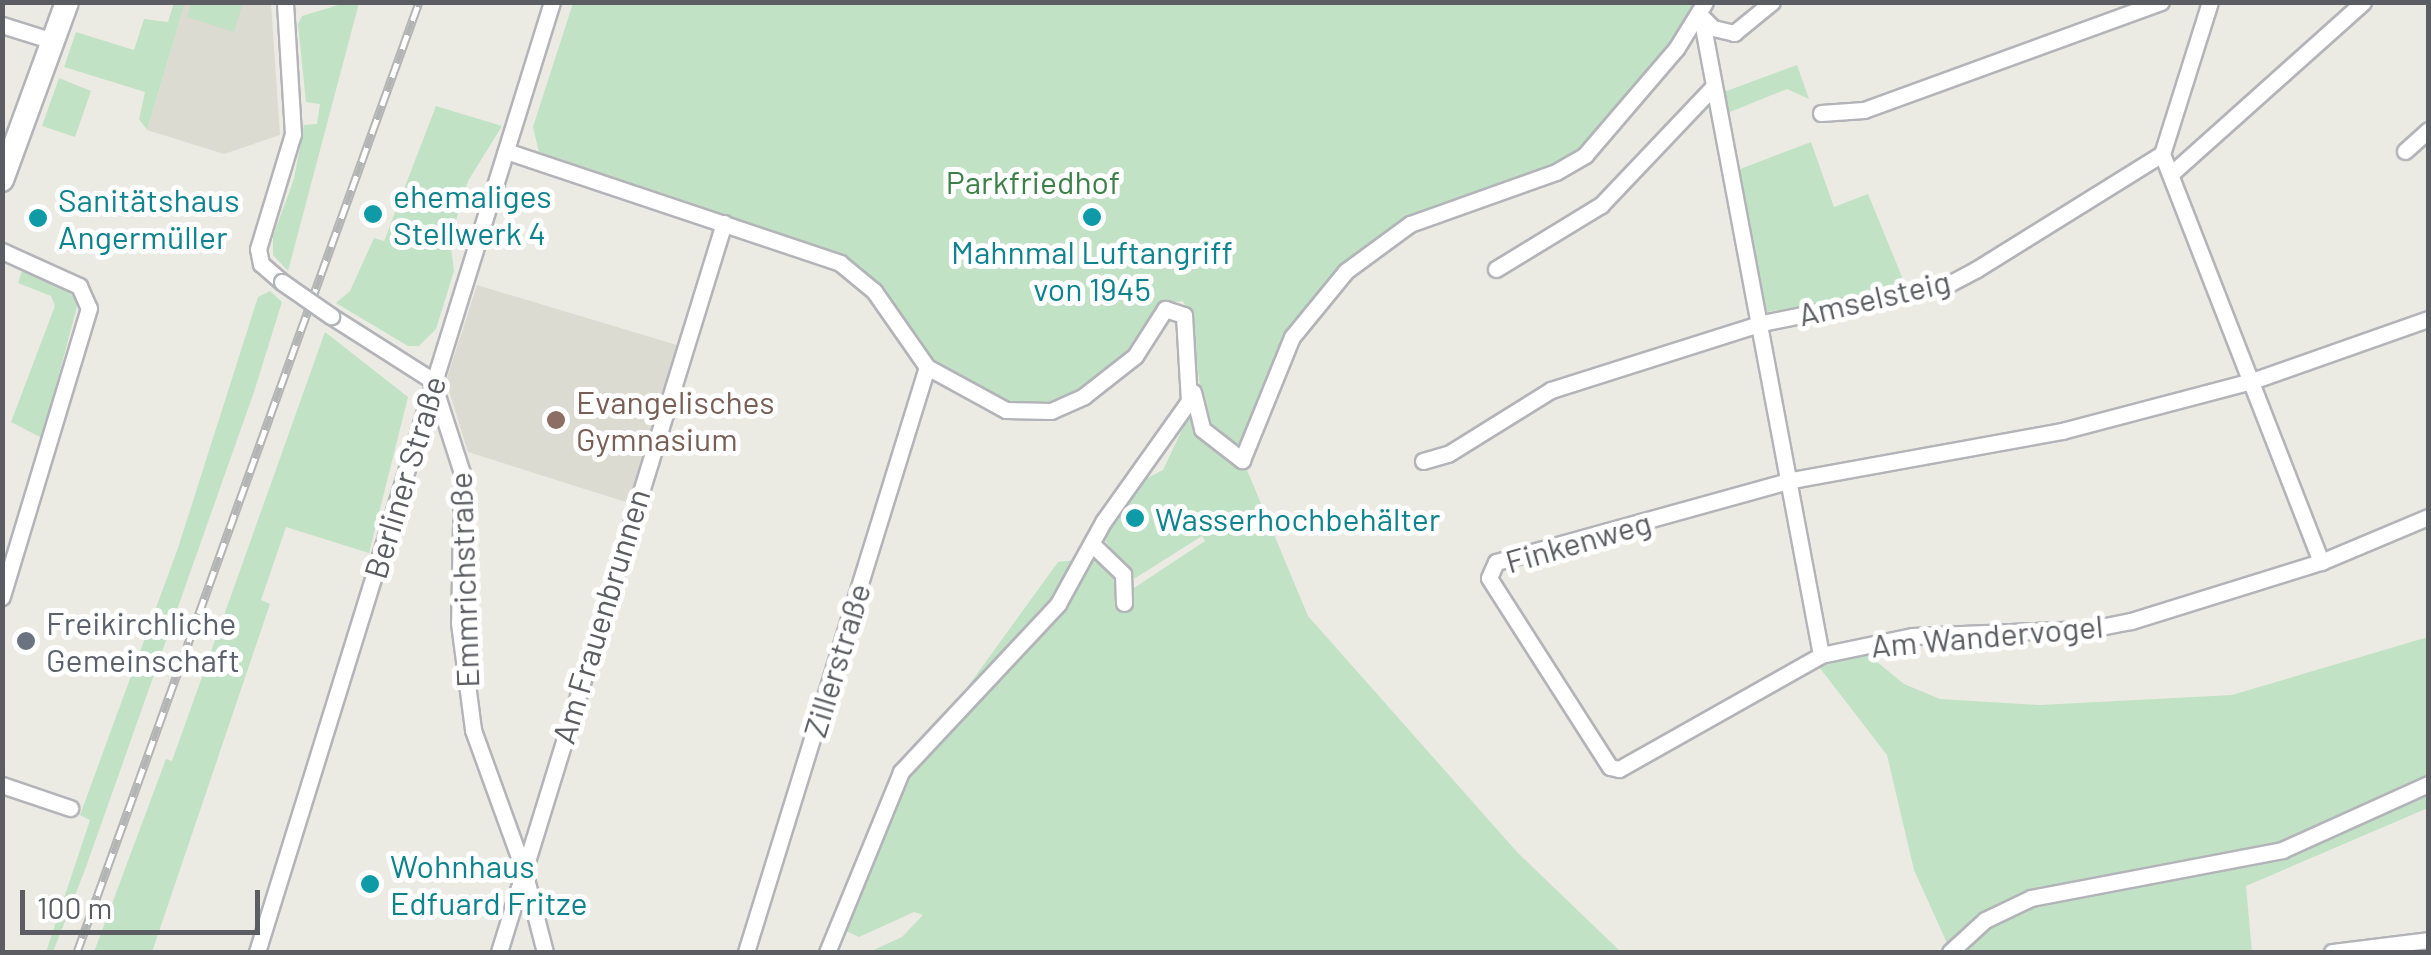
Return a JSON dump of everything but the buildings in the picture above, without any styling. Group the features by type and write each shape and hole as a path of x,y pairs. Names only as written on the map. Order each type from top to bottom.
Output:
{"main road":[{"path":"2,180 67,2"}],"street":[{"path":"286,2 293,134 258,249 261,264 331,316 432,380"},
{"name":"Berliner Straße","path":"257,952 552,2"},
{"path":"1703,9 1713,28 1734,33 1772,2"},
{"path":"1821,113 1864,110 2161,2"},
{"path":"2210,2 2162,154 2321,562"},
{"path":"2172,173 2363,2"},
{"path":"506,150 815,251 857,275 891,312 927,368 1006,410 1051,411 1116,374 1171,307 1184,315 1192,391 1202,428 1242,460 1292,336 1346,271 1410,224 1556,172 1586,155 1703,9"},
{"path":"1703,9 1714,87 1762,323 1821,655"},
{"path":"2,24 53,42"},
{"path":"1496,269 1601,205 1714,87"},
{"path":"2405,152 2428,130"},
{"name":"Amselsteig","path":"1423,460 1448,454 1550,390 1762,323 1946,286 2162,154"},
{"name":"Am Frauenbrunnen","path":"499,952 724,222"},
{"path":"2,251 78,286 89,308 2,597"},
{"name":"Finkenweg","path":"1619,769 1610,767 1492,587 1488,568 1788,481 2062,431 2252,381 2428,319"},
{"name":"Zillerstraße","path":"746,952 927,368"},
{"name":"Emmrichstraße","path":"432,380 462,472 459,623 466,692 488,779 524,871 545,952"},
{"path":"827,952 901,772 1058,604 1192,391"},
{"name":"Am Wandervogel","path":"1619,769 1821,655 1912,636 2090,629 2321,562 2428,517"},
{"path":"1093,545 1123,574 1124,603"},
{"path":"1950,952 1985,920 2031,898 2282,850 2428,784"},
{"path":"2,785 70,808"},
{"path":"2332,952 2428,940"}],"shaded area":[{"path":"185,3 271,3 280,135 224,154 147,130"},
{"name":"Evangelisches Gymnasium","path":"477,285 677,345 629,503 468,452 446,381"}],"green space":[{"path":"191,2 243,3 234,32 187,17"},
{"path":"174,3 185,3 147,130 139,119 145,92 64,67 76,32 134,50 144,19 168,22"},
{"path":"345,3 359,3 288,271 273,255 273,236 294,179 304,125 317,124 320,104 306,102 298,24 302,16"},
{"name":"Parkfriedhof","path":"573,3 1696,3 1664,55 1573,158 1406,221 1363,249 1274,362 1238,450 1205,426 1191,317 1183,301 1162,304 1131,353 1080,391 1051,405 1004,404 933,362 869,275 838,254 539,152 533,127"},
{"path":"1797,65 1809,99 1787,89 1725,114 1721,93"},
{"path":"59,78 91,91 75,137 42,126"},
{"path":"436,106 502,126 468,181 450,240 454,271 436,329 419,346 408,346 336,303 350,291 374,238 384,241"},
{"path":"1811,142 1834,207 1868,194 1907,289 1767,312 1735,171"},
{"path":"22,271 68,290 78,303 42,438 11,422 55,306 51,296 18,283"},
{"path":"270,291 282,302 254,392 86,867 53,952 46,952 90,820 80,815 178,548 258,297"},
{"path":"325,332 408,397 369,553 286,527 261,600 270,604 152,952 94,952 166,759 172,761"},
{"path":"1191,411 1198,434 1247,470 1308,616 1517,852 1621,952 869,952 902,937 923,915 914,912 859,937 846,931 898,794 921,760 916,742 966,689 1058,562 1097,558 1134,588 1205,541 1202,536 1134,579 1101,535 1134,485 1163,470"},
{"path":"2428,637 2428,808 2246,886 2252,952 1951,952 1914,870 1887,755 1819,667 1866,653 1904,684 1940,699 2040,705 2232,695"}],"railway":[{"path":"77,952 419,2"}],"place":[{"name":"ehemaliges Stellwerk 4","path":"373,214"},
{"name":"Mahnmal Luftangriff von 1945","path":"1092,217"},
{"name":"Sanitätshaus Angermüller","path":"38,218"},
{"name":"Evangelisches Gymnasium","path":"556,420"},
{"name":"Wasserhochbehälter","path":"1135,518"},
{"name":"Freikirchliche Gemeinschaft","path":"26,641"},
{"name":"Wohnhaus Edfuard Fritze","path":"370,884"}]}
